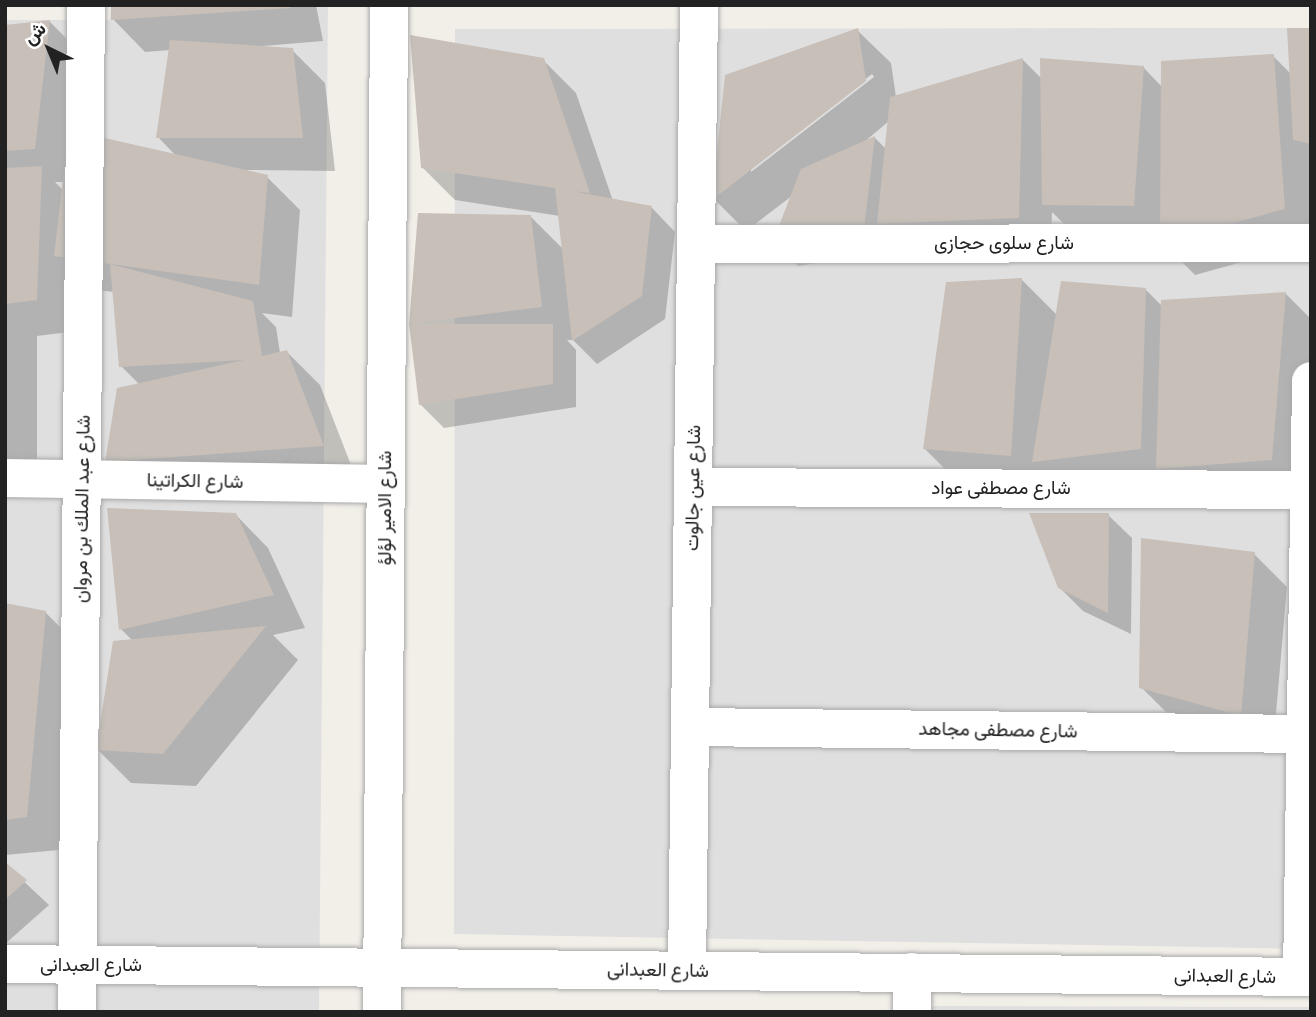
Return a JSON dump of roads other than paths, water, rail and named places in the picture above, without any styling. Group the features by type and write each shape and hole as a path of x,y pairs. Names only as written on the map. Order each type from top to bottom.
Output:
{"street":[{"name":"شارع عبد الملك بن مروان","path":"77,1012 86,5"},
{"name":"شارع الامير لؤلؤ","path":"382,1012 389,5"},
{"name":"شارع عين جالوت","path":"687,971 699,5"},
{"name":"شارع سلوى حجازى","path":"697,244 1311,243"},
{"path":"1306,977 1311,381"},
{"name":"شارع الكراتينا","path":"5,478 385,484"},
{"name":"شارع مصطفى عواد","path":"693,487 1309,490"},
{"name":"شارع مصطفى مجاهد","path":"690,727 1306,734"},
{"name":"شارع العبدانى","path":"5,964 1306,977"},
{"path":"912,972 912,1012"}]}
